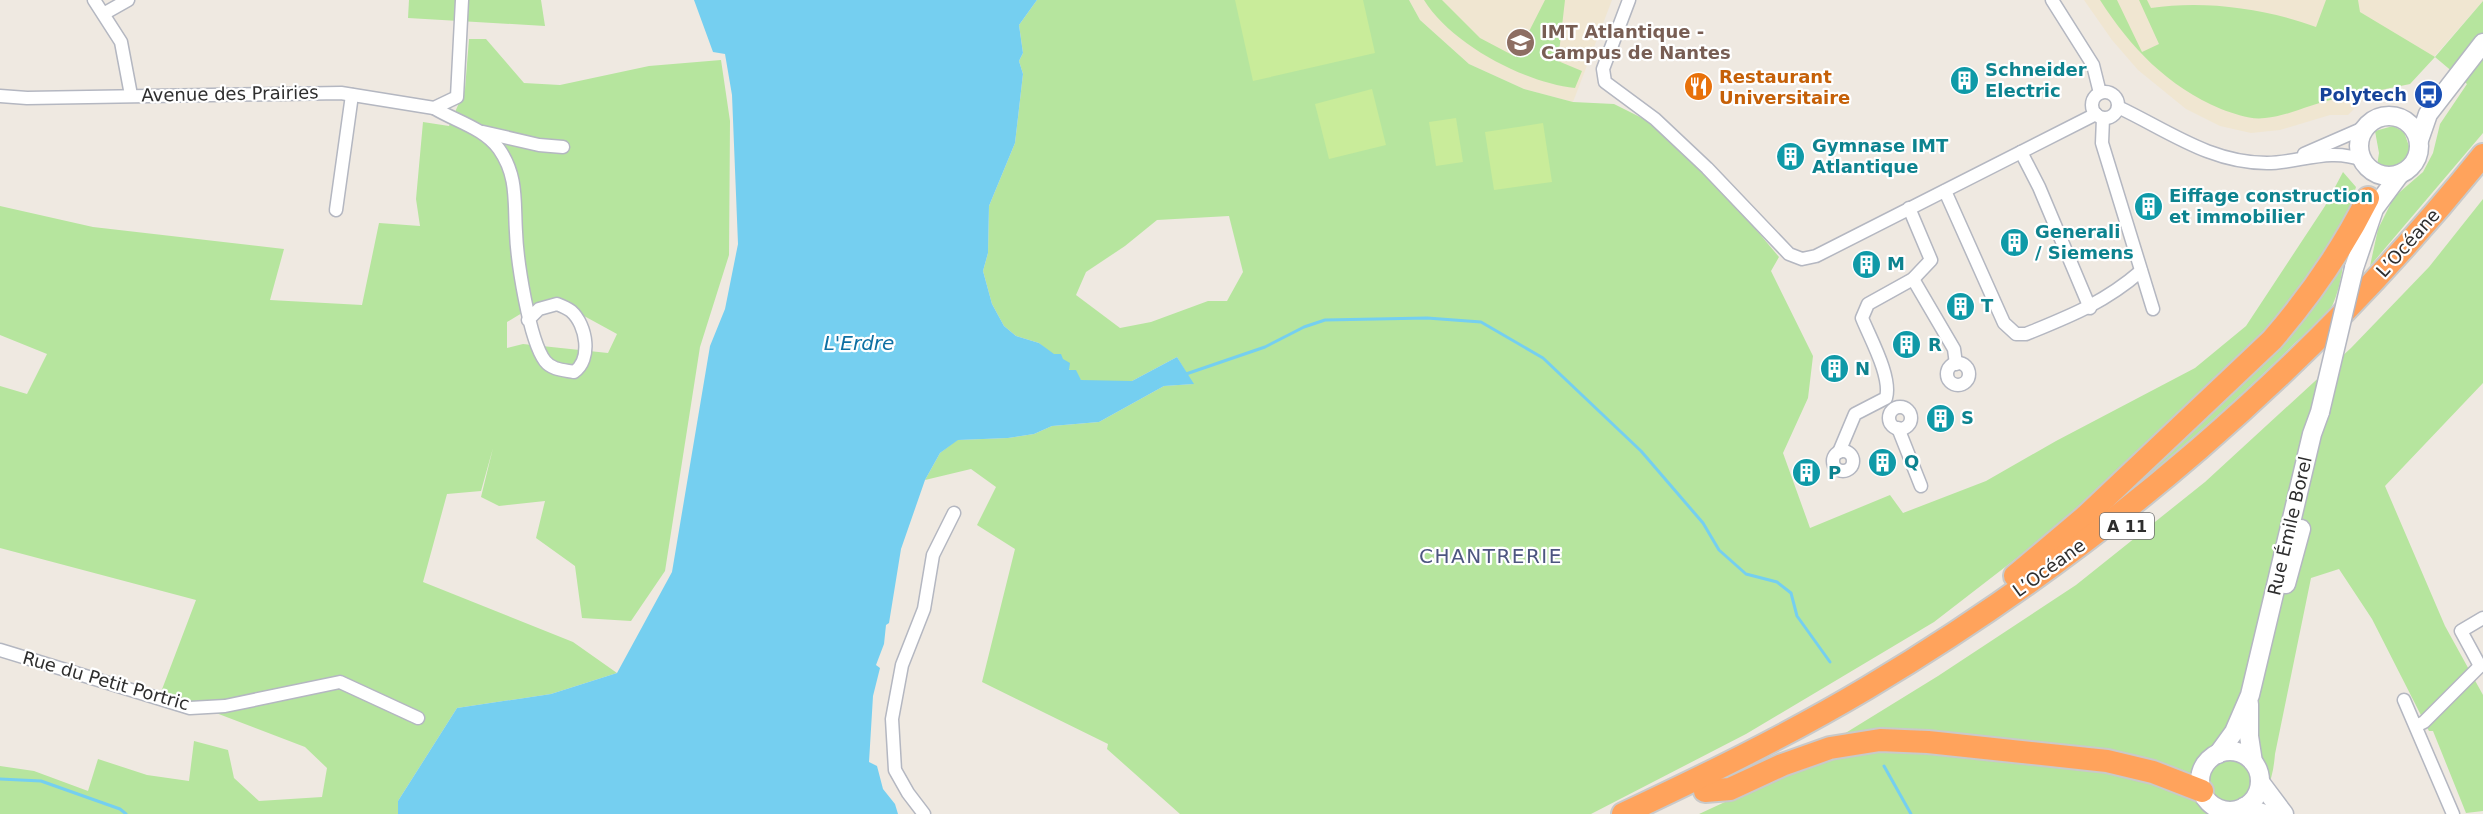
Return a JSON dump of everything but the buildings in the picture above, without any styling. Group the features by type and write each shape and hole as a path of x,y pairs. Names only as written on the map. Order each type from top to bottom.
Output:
{"highway":[{"name":"L’Océane","path":"1623,814 1792,730 1916,658 2073,551 2215,435 2311,346 2376,279 2483,155"},
{"name":"L’Océane","path":"1656,814 1829,726 1943,658 2035,596 2143,514 2238,434 2301,376 2390,285 2483,178"},
{"path":"1916,658 1929,638 2022,571 2086,516 2272,340 2298,310 2333,261 2368,198"},
{"path":"1705,791 1730,789 1782,765 1830,748 1880,740 1928,742 2107,761 2153,772 2202,791"}],"street":[{"path":"94,0 105,13 121,42 129,72 131,96"},
{"path":"105,13 128,0"},
{"path":"434,108 457,97 462,0"},
{"path":"2052,0 2095,70 2100,93"},
{"path":"1628,3 1603,69 1605,82 1655,119 1792,256 1809,258 1824,252 2021,152 2099,116 2112,116 2118,107"},
{"path":"2100,93 2112,94 2118,107 2175,139 2217,155 2267,163 2333,155 2368,166 2389,176 2400,174 2415,161 2424,121 2483,43"},
{"path":"2296,158 2366,127 2379,118 2400,118 2422,106 2461,71"},
{"path":"2100,93 2092,102 2099,116 2102,143 2153,309"},
{"path":"336,210 352,95"},
{"name":"Avenue des Prairies","path":"0,96 27,98 352,95 434,108 474,128"},
{"path":"2400,118 2410,124 2419,140"},
{"path":"2366,127 2359,143 2368,166"},
{"path":"474,128 539,145 562,147"},
{"path":"474,128 498,148 513,176 516,232 528,320 545,361 556,369 574,372 582,366 585,357 584,331 572,312 558,304 539,309 528,320"},
{"path":"2021,152 2039,187 2090,308"},
{"name":"Rue Émile Borel","path":"2217,754 2234,732 2250,694 2354,267 2368,198 2368,166"},
{"name":"Rue Émile Borel","path":"2354,267 2374,209 2400,174"},
{"path":"1945,191 2007,329 2022,335 2090,308 2119,290 2141,271"},
{"path":"1894,408 1886,398 1887,379 1862,318 1863,310 1868,304 1913,279 1931,260 1909,208"},
{"path":"1913,279 1954,349 1956,364"},
{"path":"1839,452 1855,414 1886,398"},
{"path":"1894,408 1904,408 1910,416 1907,425 1898,428"},
{"path":"1894,408 1889,419 1898,428 1922,486"},
{"path":"924,814 908,794 895,770 892,719 902,665 924,609 933,555 954,513"},
{"path":"2416,726 2424,722 2482,666 2461,630 2483,618"},
{"name":"Rue du Petit Portric","path":"0,650 190,708 225,706 340,682 417,718"},
{"name":"Rue Émile Borel","path":"2250,694 2249,736 2253,762"},
{"path":"2404,700 2453,814"},
{"path":"2260,782 2256,796 2244,807 2232,811 2221,809 2209,802 2202,791 2203,769 2217,754 2237,752 2253,762 2260,782 2284,814"},
{"path":"2244,807 2265,814"}],"shaded area":[{"name":"IMT Atlantique - Campus de Nantes","path":"1409,0 1612,0 1573,102 1524,89 1469,64 1420,20"},
{"path":"2084,0 2483,1 2410,84 2371,92 2348,115 2330,115 2280,130 2251,133 2220,126 2186,109 2138,70 2112,40"}],"green space":[{"path":"409,0 541,0 545,26 408,18"},
{"path":"1037,0 1409,0 1420,20 1469,64 1524,89 1573,102 1614,104 1656,125 1723,190 1779,257 1771,271 1813,356 1808,398 1783,453 1810,528 1890,495 1903,513 1986,481 2056,441 2195,368 2246,326 2325,206 2343,172 2356,187 2349,216 2341,275 2333,304 2314,326 2238,397 2068,542 2044,537 1934,622 1746,734 1591,814 1180,814 1107,749 1108,744 982,682 1015,549 977,525 996,487 971,469 925,480 940,453 957,440 1008,438 1034,434 1052,426 1099,422 1164,386 1193,384 1177,357 1132,381 1091,382 1081,380 1039,343 1016,336 1004,326 992,304 983,271 988,253 989,206 1015,143 1023,74 1019,61 1023,53 1019,25","holes":["1229,216 1243,272 1227,301 1208,301 1151,322 1120,328 1076,295 1086,272 1125,246 1157,220"]},
{"path":"1235,0 1363,0 1375,53 1253,81"},
{"path":"1424,0 1442,0 1480,38 1516,57 1545,0 1565,0 1558,61 1582,71 1575,88 1555,85 1534,78 1491,59 1452,32"},
{"path":"2100,0 2117,0 2142,52 2159,44 2139,0 2147,0 2151,8 2192,5 2234,7 2276,15 2316,27 2326,0 2358,0 2360,12 2435,57 2410,84 2371,92 2363,99 2339,98 2274,117 2248,117 2237,115 2202,100 2167,77 2138,50 2124,34"},
{"path":"2483,1 2483,133 2370,266 2378,229 2394,197 2423,172 2433,153 2440,124 2467,84 2435,57"},
{"path":"469,39 486,39 524,83 560,85 649,66 721,60 730,121 729,255 700,347 665,571 631,621 582,618 575,566 536,538 545,501 499,506 481,497 493,448 481,491 447,494 423,582 573,642 617,673 551,694 457,708 398,801 398,814 0,814 0,766 34,771 88,791 98,759 147,775 189,781 194,741 228,750 234,778 259,801 322,797 327,768 305,747 161,692 196,600 0,548 0,386 27,394 47,354 0,335 0,206 93,227 284,249 270,300 362,305 379,223 420,226 416,199 423,122 449,126 465,89","holes":["575,311 617,334 608,353 523,344 507,348 507,322 522,313"]},
{"path":"1372,89 1386,145 1329,159 1315,104"},
{"path":"1456,118 1463,162 1436,166 1429,122"},
{"path":"1543,123 1552,182 1494,190 1485,132"},
{"path":"2393,126 2404,132 2410,149 2401,165 2389,169 2377,166 2379,153 2375,131"},
{"path":"2483,199 2483,383 2385,486 2445,626 2483,695 2483,811 2466,813 2433,731 2429,731 2372,619 2339,569 2311,578 2273,772 2265,794 2249,814 1699,814 1790,772 1839,737 1938,676 2076,585 2205,482 2351,348 2429,267"}],"water":[{"name":"L'Erdre","path":"694,0 1037,0 1019,25 1023,53 1019,61 1023,74 1015,143 989,206 988,253 983,271 992,304 1004,326 1016,336 1039,343 1054,354 1061,354 1063,359 1070,363 1069,370 1076,370 1081,380 1132,381 1177,357 1194,384 1164,386 1099,422 1052,426 1034,434 1008,438 958,440 940,453 925,480 901,549 889,623 886,625 884,644 876,665 880,668 873,696 869,762 877,766 883,789 895,804 898,814 398,814 398,801 457,708 551,694 617,673 672,572 710,346 725,309 738,244 732,95 725,54 713,52"}],"waterway":[{"path":"1186,374 1265,347 1304,327 1325,320 1427,318 1481,322 1543,358 1641,451 1703,523 1719,550 1746,574 1777,582 1791,593 1797,616 1830,662"},
{"path":"1884,766 1911,814"},
{"path":"0,779 41,781 120,809 126,814"}],"place":[{"name":"IMT Atlantique - Campus de Nantes","path":"1520,42"},
{"name":"Schneider Electric","path":"1964,80"},
{"name":"Restaurant Universitaire","path":"1698,87"},
{"name":"Polytech","path":"2428,95"},
{"name":"Gymnase IMT Atlantique","path":"1791,156"},
{"name":"Eiffage construction et immobilier","path":"2148,206"},
{"name":"Generali / Siemens","path":"2014,242"},
{"name":"M","path":"1866,264"},
{"name":"T","path":"1960,306"},
{"name":"R","path":"1907,345"},
{"name":"N","path":"1834,369"},
{"name":"S","path":"1940,418"},
{"name":"Q","path":"1883,462"},
{"name":"P","path":"1807,473"}],"district":[{"name":"CHANTRERIE","path":"1491,556"}]}
